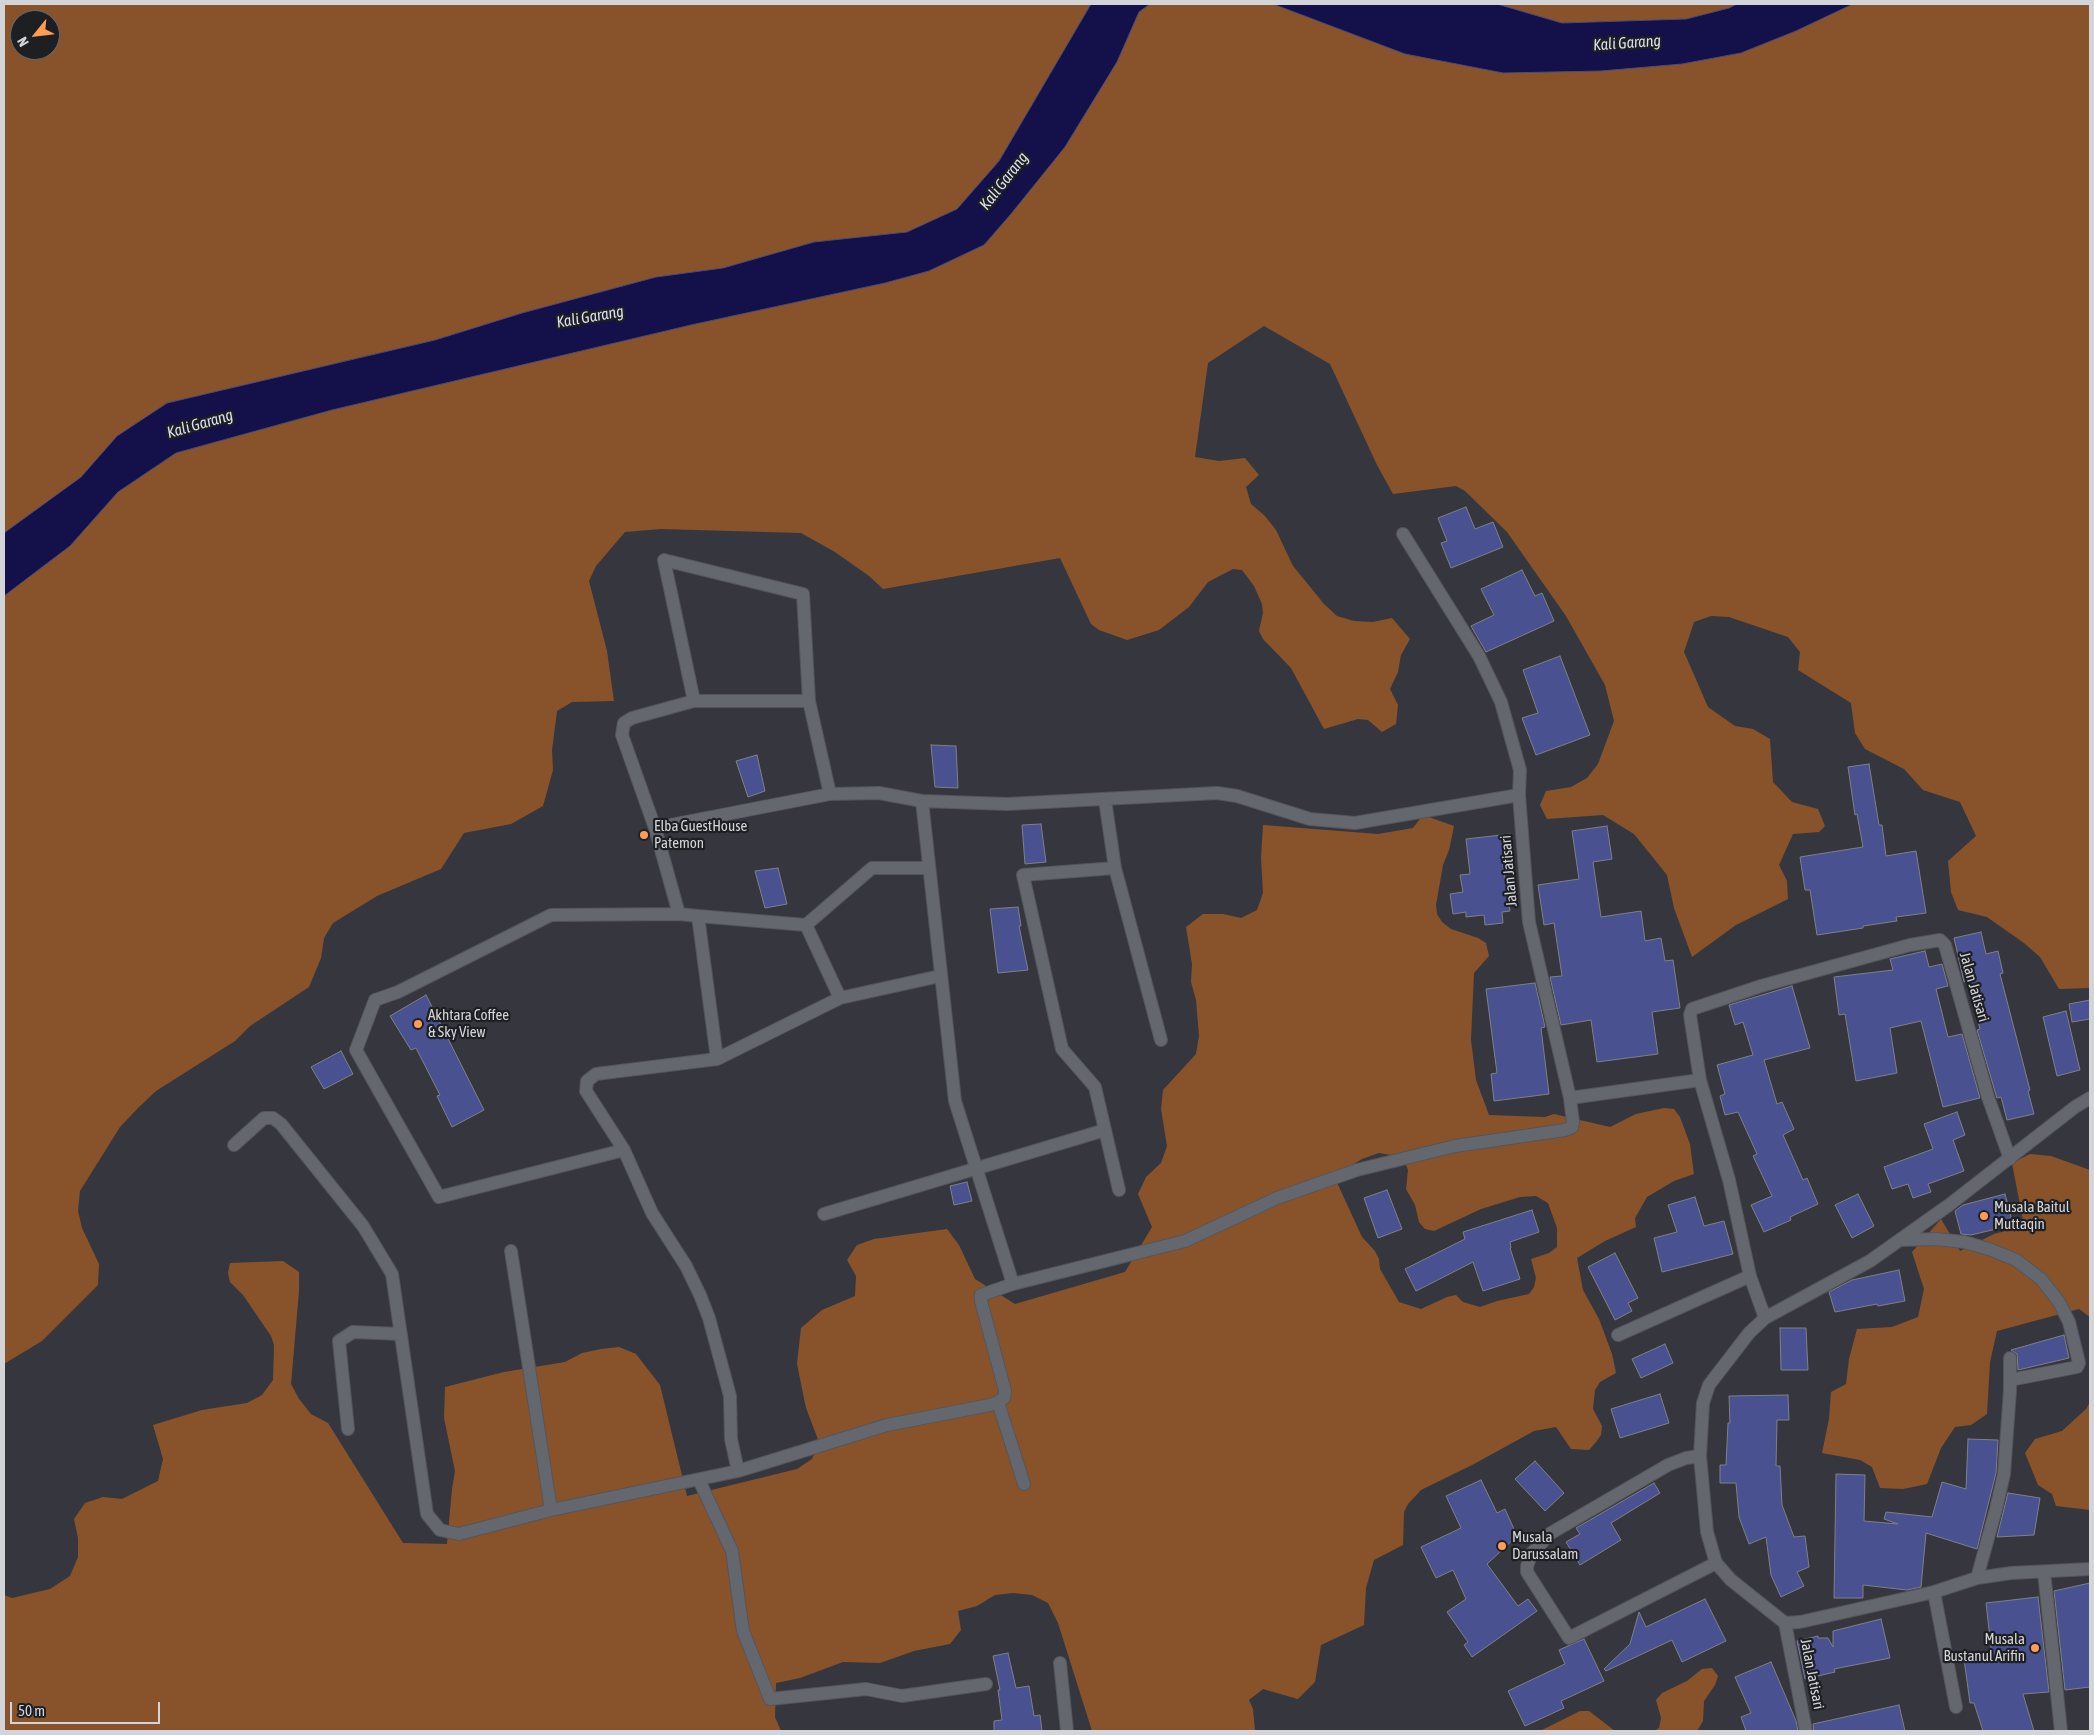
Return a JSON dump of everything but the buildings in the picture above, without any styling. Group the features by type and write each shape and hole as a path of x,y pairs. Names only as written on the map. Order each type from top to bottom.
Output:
{"street":[{"name":"Jalan Jatisari","path":"1013,1284 1185,1241 1277,1198 1357,1170 1455,1146 1565,1130 1572,1126 1570,1098 1529,922 1519,795 1520,770 1501,702 1479,656 1404,534"},
{"path":"694,701 664,560 803,594 809,701 830,794"},
{"path":"679,914 655,828 622,735 624,724 632,718 694,701 809,701"},
{"path":"655,828 830,794 879,793 922,800 1007,804 1216,793 1237,796 1310,820 1354,823 1519,795"},
{"path":"234,1145 264,1118 273,1118 281,1124 363,1226 392,1274 427,1514 440,1530 459,1534 552,1510 699,1480 738,1471 887,1425 998,1402 1004,1398 1005,1391 981,1301 981,1294 1013,1284 955,1102 922,800"},
{"path":"1105,800 1115,868 1161,1040"},
{"path":"624,1150 439,1197 356,1050 375,1000 398,992 551,915 679,914 806,925 872,868 929,868"},
{"path":"1115,868 1023,875 1062,1049 1095,1087 1119,1190"},
{"path":"698,916 717,1059"},
{"path":"806,925 840,998"},
{"name":"Jalan Jatisari","path":"1764,1318 1750,1276 1729,1180 1700,1080 1690,1015 1692,1009 1760,986 1910,945 1940,940 1945,944 1988,1098 2010,1159"},
{"path":"738,1471 731,1439 730,1396 709,1318 686,1266 652,1213 624,1150 586,1091 587,1080 596,1074 717,1059 840,998 940,976"},
{"path":"1570,1098 1700,1080"},
{"path":"2090,1098 2075,1107 2010,1159 1870,1261 1764,1318 1749,1333 1709,1385 1703,1403 1700,1456 1707,1532 1716,1563 1731,1580 1785,1623 1809,1620 1934,1592 1977,1578 2011,1573 2090,1569"},
{"path":"824,1214 1105,1130"},
{"path":"1900,1240 1936,1239 1964,1242 1988,1249 2016,1260 2041,1279 2060,1302 2069,1322 2079,1363 2077,1367 2010,1380"},
{"path":"511,1251 552,1510"},
{"path":"1618,1335 1750,1276"},
{"path":"348,1429 339,1341 353,1332 401,1334"},
{"path":"1977,1578 2004,1474 2010,1358"},
{"path":"998,1402 1024,1484"},
{"path":"1700,1456 1668,1464 1552,1533 1532,1553 1527,1566 1527,1572 1569,1638 1716,1563"},
{"path":"699,1480 732,1550 743,1631 770,1699 866,1689 902,1696 986,1684"},
{"path":"2044,1572 2061,1731"},
{"path":"1934,1592 1956,1707"},
{"name":"Jalan Jatisari","path":"1785,1623 1806,1731"},
{"path":"1060,1663 1067,1731"}],"shaded area":[{"path":"4,4 1091,4 999,161 957,209 907,232 814,242 723,268 656,277 522,313 435,340 283,377 117,436 81,478 4,533"},
{"path":"1150,4 1273,4 1405,54 1682,64 1741,53 1796,31 1853,4 2090,4 2090,988 2059,989 2040,957 2024,943 1987,917 1958,910 1951,892 1948,861 1976,836 1960,802 1923,790 1904,769 1865,749 1855,733 1851,703 1798,670 1800,652 1788,637 1729,617 1711,616 1694,622 1684,652 1708,707 1735,726 1753,729 1770,739 1773,782 1792,802 1818,809 1825,826 1819,832 1793,834 1779,865 1787,881 1788,899 1736,925 1692,957 1674,908 1667,875 1634,834 1603,815 1547,819 1540,805 1546,791 1571,787 1587,778 1598,764 1614,721 1605,685 1566,616 1507,532 1465,491 1456,486 1393,494 1377,465 1330,364 1264,326 1208,363 1195,457 1219,461 1245,458 1259,475 1246,487 1251,504 1265,516 1276,530 1293,566 1324,604 1337,616 1354,621 1373,622 1392,618 1410,639 1401,655 1398,672 1390,689 1398,705 1396,724 1382,732 1368,720 1358,719 1324,729 1291,668 1263,639 1259,631 1263,613 1262,604 1254,586 1242,570 1233,569 1208,582 1189,607 1159,630 1127,640 1099,630 1091,624 1060,558 883,589 869,576 835,552 801,533 661,529 625,532 596,566 589,581 607,651 614,701 572,702 557,711 552,750 553,770 543,806 511,824 464,833 441,869 377,896 333,923 324,938 321,958 309,987 250,1026 235,1041 156,1091 138,1108 120,1127 80,1191 78,1211 82,1228 99,1264 98,1285 42,1341 4,1364 4,596 70,546 118,492 176,453 332,410 691,325 885,283 929,271 1117,62 1139,12"},
{"path":"1497,4 1737,4 1729,8 1686,19 1562,23"},
{"path":"1423,815 1454,826 1449,850 1443,865 1436,905 1437,914 1442,922 1451,929 1478,938 1486,943 1489,956 1474,973 1471,1040 1476,1080 1489,1115 1545,1117 1554,1114 1610,1127 1636,1114 1664,1108 1674,1109 1680,1117 1690,1144 1694,1174 1674,1181 1647,1197 1635,1218 1636,1227 1605,1241 1577,1258 1583,1290 1599,1319 1612,1354 1616,1373 1600,1382 1595,1390 1593,1409 1602,1426 1601,1435 1596,1442 1589,1450 1571,1449 1556,1427 1534,1431 1421,1490 1408,1504 1404,1512 1403,1545 1374,1560 1366,1588 1364,1625 1321,1645 1315,1682 1298,1699 1263,1689 1249,1700 1253,1709 1255,1731 1092,1731 1058,1623 1048,1603 1032,1595 1013,1593 995,1595 977,1606 958,1611 961,1630 950,1644 914,1651 880,1663 843,1662 800,1678 776,1683 775,1717 781,1731 4,1731 4,1595 12,1598 50,1589 70,1576 78,1557 78,1538 74,1519 85,1503 103,1497 122,1499 158,1481 163,1459 153,1425 202,1410 247,1403 262,1395 273,1380 274,1345 271,1336 243,1295 230,1282 228,1273 230,1263 283,1261 299,1272 291,1384 299,1399 311,1414 328,1423 403,1543 447,1544 455,1471 444,1418 445,1387 504,1372 565,1362 582,1353 601,1349 619,1347 636,1354 660,1385 687,1496 797,1469 812,1459 819,1442 806,1408 797,1364 801,1328 822,1310 855,1296 856,1276 847,1260 857,1245 874,1239 947,1229 959,1245 975,1279 1015,1304 1125,1272 1152,1227 1138,1194 1146,1177 1161,1163 1167,1146 1161,1109 1163,1090 1196,1054 1199,1036 1196,1000 1191,982 1192,964 1186,927 1203,914 1223,914 1241,918 1257,910 1263,893 1261,858 1263,825 1378,834 1413,828","holes":["1379,1153 1397,1156 1405,1162 1408,1170 1406,1189 1415,1205 1419,1222 1425,1229 1434,1231 1481,1209 1520,1197 1536,1196 1548,1203 1557,1228 1557,1247 1549,1253 1531,1259 1536,1278 1534,1287 1529,1294 1480,1307 1463,1302 1456,1295 1421,1309 1399,1302 1380,1269 1379,1259 1375,1251 1362,1237 1334,1176 1362,1159"]},
{"path":"2030,1154 2051,1156 2090,1170 2090,1317 2079,1309 1997,1331 1990,1362 1987,1414 1971,1425 1955,1427 1941,1448 1927,1484 1903,1489 1880,1488 1872,1467 1860,1460 1822,1453 1829,1419 1831,1392 1846,1384 1849,1359 1857,1329 1892,1327 1918,1317 1924,1289 1912,1252 1941,1219 1960,1251 1994,1234 2024,1226 2012,1163"},
{"path":"2090,1402 2090,1510 2056,1506 2052,1494 2038,1485 2025,1453 2035,1439 2062,1431 2086,1409"},
{"path":"1712,1668 1718,1676 1715,1685 1704,1701 1703,1721 1697,1731 1654,1731 1659,1728 1661,1718 1656,1700 1662,1693 1687,1681 1702,1669"},
{"path":"1580,1711 1589,1711 1615,1731 1540,1731"}],"water":[{"name":"Kali Garang","path":"1091,4 1150,4 1139,12 1117,62 1065,147 984,245 929,271 885,283 691,325 332,410 176,453 118,492 70,546 4,596 4,533 81,477 117,436 167,403 435,340 522,313 656,277 723,268 814,242 907,232 957,209 999,161"},
{"name":"Kali Garang","path":"1273,4 1497,4 1562,23 1686,19 1729,8 1737,4 1853,4 1796,31 1741,53 1682,64 1601,71 1503,73 1405,54"}],"place":[{"name":"Elba GuestHouse Patemon","path":"644,835"},
{"name":"Akhtara Coffee & Sky View","path":"418,1024"},
{"name":"Musala Baitul Muttaqin","path":"1984,1216"},
{"name":"Musala Darussalam","path":"1502,1546"},
{"name":"Musala Bustanul Arifin","path":"2035,1648"}]}
